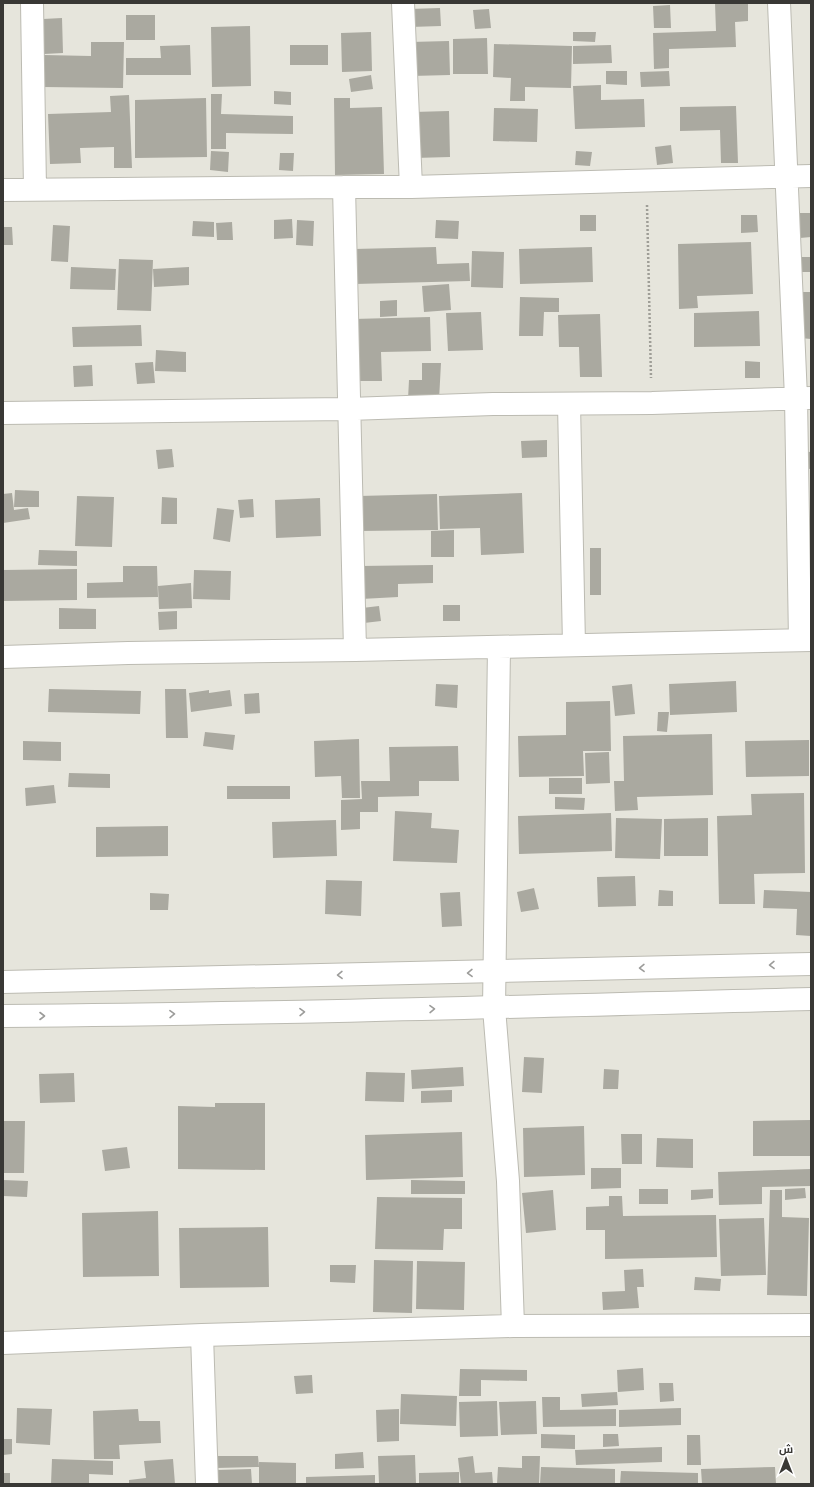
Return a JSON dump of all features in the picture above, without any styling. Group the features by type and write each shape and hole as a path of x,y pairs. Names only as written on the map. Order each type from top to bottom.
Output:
{"street":[{"path":"32,3 35,189"},
{"path":"403,3 411,187"},
{"path":"3,657 128,653 355,650 806,640 803,398 786,176 779,3"},
{"path":"3,190 344,186 411,187 811,176"},
{"path":"344,186 355,650"},
{"path":"3,413 349,409 493,404 652,403 803,398"},
{"path":"569,404 574,645"},
{"path":"499,647 494,1008 508,1181 513,1326"},
{"path":"3,982 811,964"},
{"path":"3,1016 149,1015 494,1008 811,999"},
{"path":"3,1343 202,1335 513,1326 811,1325"},
{"path":"202,1335 207,1484"}],"path":[{"path":"646,181 652,403"}],"building":[{"path":"715,3 748,3 748,21 735,22 736,47 669,49 669,68 654,69 653,33 716,31"},
{"path":"670,5 671,28 654,28 653,6"},
{"path":"440,8 441,26 410,27 409,9"},
{"path":"489,9 491,28 475,29 473,10"},
{"path":"126,15 155,15 155,40 126,40"},
{"path":"62,18 63,53 44,54 43,19"},
{"path":"250,26 251,86 212,87 211,27"},
{"path":"371,32 372,71 342,72 341,33"},
{"path":"573,32 596,32 595,42 573,41"},
{"path":"487,38 488,74 453,74 453,39"},
{"path":"449,41 450,75 411,76 410,42"},
{"path":"91,42 124,42 123,88 44,87 44,55 91,56"},
{"path":"494,44 572,46 571,88 525,87 525,101 510,101 511,78 493,77"},
{"path":"190,45 191,75 126,75 126,58 161,58 160,46"},
{"path":"290,45 328,45 328,65 290,65"},
{"path":"611,45 612,63 573,64 573,46"},
{"path":"606,71 627,71 627,85 606,84"},
{"path":"669,71 670,86 641,87 640,72"},
{"path":"371,75 373,89 351,92 349,79"},
{"path":"601,85 601,100 644,99 645,127 575,129 573,86"},
{"path":"274,91 291,92 291,105 274,104"},
{"path":"211,94 222,94 221,114 293,116 293,134 226,133 226,149 211,149"},
{"path":"129,95 132,168 114,168 114,147 80,148 81,163 50,164 48,114 111,112 110,96"},
{"path":"206,98 207,157 135,158 135,100"},
{"path":"334,98 350,98 350,108 382,107 384,174 335,175"},
{"path":"736,106 738,163 721,163 720,130 680,131 680,107"},
{"path":"494,108 538,109 537,142 493,141"},
{"path":"449,111 450,157 414,158 413,112"},
{"path":"671,145 673,163 657,165 655,147"},
{"path":"211,151 229,152 228,172 210,170"},
{"path":"576,151 592,152 590,166 575,165"},
{"path":"280,153 294,153 293,171 279,170"},
{"path":"800,213 811,213 811,237 800,238"},
{"path":"580,215 596,215 596,231 580,231"},
{"path":"741,215 757,215 758,232 741,233"},
{"path":"292,219 293,238 274,239 274,220"},
{"path":"297,220 314,221 313,246 296,245"},
{"path":"436,220 459,221 458,239 435,238"},
{"path":"193,221 214,222 214,237 192,236"},
{"path":"232,222 233,240 217,240 216,223"},
{"path":"53,225 70,226 68,262 51,261"},
{"path":"3,227 12,227 13,245 3,245"},
{"path":"751,242 753,294 697,296 698,308 679,309 678,244"},
{"path":"436,247 437,264 469,263 470,281 355,284 354,249"},
{"path":"592,247 593,282 520,284 519,249"},
{"path":"472,251 504,252 503,288 471,287"},
{"path":"800,257 811,257 811,272 800,272"},
{"path":"119,259 153,260 151,311 117,310"},
{"path":"71,267 116,269 115,290 70,289"},
{"path":"189,267 189,285 154,287 153,269"},
{"path":"449,284 451,310 424,312 422,286"},
{"path":"800,292 811,292 811,339 800,338"},
{"path":"520,297 559,298 559,312 544,312 543,336 519,336"},
{"path":"397,300 397,316 380,317 380,301"},
{"path":"759,311 760,346 694,347 694,313"},
{"path":"481,312 483,350 448,351 446,313"},
{"path":"600,314 602,377 580,377 579,347 559,347 558,315"},
{"path":"430,317 431,351 381,352 382,381 355,381 353,319"},
{"path":"141,325 142,346 73,347 72,327"},
{"path":"156,350 186,352 186,372 155,371"},
{"path":"745,361 760,362 760,378 745,378"},
{"path":"153,362 155,383 137,384 135,363"},
{"path":"422,363 441,363 439,400 408,399 409,380 422,380"},
{"path":"92,365 93,386 74,387 73,366"},
{"path":"547,440 547,457 522,458 521,441"},
{"path":"172,449 174,467 158,469 156,450"},
{"path":"795,451 811,452 811,469 795,468"},
{"path":"15,490 39,491 39,507 14,507"},
{"path":"12,493 14,510 28,508 30,519 3,523 3,494"},
{"path":"522,493 524,553 481,555 480,528 440,529 439,496"},
{"path":"437,494 438,530 360,531 359,496"},
{"path":"77,496 114,497 112,547 75,546"},
{"path":"162,497 177,498 177,524 161,524"},
{"path":"320,498 321,536 276,538 275,500"},
{"path":"253,499 254,517 240,518 238,500"},
{"path":"217,508 234,510 230,542 213,539"},
{"path":"454,530 454,557 431,557 431,531"},
{"path":"590,548 601,548 601,595 590,595"},
{"path":"39,550 77,551 77,566 38,565"},
{"path":"804,554 811,554 811,587 805,587"},
{"path":"433,565 433,583 398,584 398,597 361,599 360,566"},
{"path":"123,566 157,566 158,597 87,598 87,583 123,582"},
{"path":"77,569 77,600 3,601 3,570"},
{"path":"194,570 231,571 230,600 193,599"},
{"path":"191,583 192,608 159,609 158,586"},
{"path":"443,605 460,605 460,621 443,621"},
{"path":"379,606 381,621 364,623 362,608"},
{"path":"59,608 96,609 96,629 59,629"},
{"path":"177,611 177,629 159,630 158,612"},
{"path":"736,681 737,712 670,715 669,684"},
{"path":"436,684 458,685 457,708 435,706"},
{"path":"632,684 635,714 615,716 612,686"},
{"path":"49,689 141,691 140,714 48,712"},
{"path":"165,689 186,689 188,738 166,738"},
{"path":"209,690 209,693 230,690 232,706 191,712 189,693"},
{"path":"259,693 260,713 245,714 244,694"},
{"path":"610,701 611,751 583,751 584,776 519,777 518,736 566,735 566,702"},
{"path":"658,712 669,712 667,732 657,731"},
{"path":"205,732 235,735 233,750 203,746"},
{"path":"712,734 713,795 637,797 638,810 615,811 614,781 624,781 623,736"},
{"path":"359,739 360,798 342,798 341,776 315,777 314,741"},
{"path":"809,740 809,776 746,777 745,741"},
{"path":"23,741 61,742 61,761 23,760"},
{"path":"458,746 459,781 419,781 419,796 378,797 378,812 360,812 360,829 341,830 341,800 362,799 361,781 390,781 389,747"},
{"path":"609,752 610,783 586,784 585,753"},
{"path":"69,773 110,774 110,788 68,787"},
{"path":"549,778 582,778 582,794 549,794"},
{"path":"54,785 56,803 26,806 25,788"},
{"path":"227,786 290,786 290,799 227,799"},
{"path":"804,793 805,873 754,874 755,904 719,904 717,816 752,815 751,794"},
{"path":"555,797 585,798 584,810 555,809"},
{"path":"395,811 432,813 431,828 459,830 457,863 393,861"},
{"path":"611,813 612,851 519,854 518,816"},
{"path":"616,818 662,819 660,859 615,858"},
{"path":"708,818 708,856 664,856 664,819"},
{"path":"336,820 337,856 273,858 272,822"},
{"path":"168,826 168,856 96,857 96,827"},
{"path":"635,876 636,906 598,907 597,877"},
{"path":"326,880 362,881 361,916 325,914"},
{"path":"534,888 539,909 521,912 517,892"},
{"path":"659,890 673,891 673,906 658,906"},
{"path":"764,890 811,892 811,936 796,935 797,909 763,908"},
{"path":"460,892 462,926 442,927 440,893"},
{"path":"150,893 169,894 168,910 150,910"},
{"path":"524,1057 544,1058 542,1093 522,1092"},
{"path":"463,1067 464,1086 412,1089 411,1070"},
{"path":"604,1069 619,1070 618,1089 603,1089"},
{"path":"366,1072 405,1073 404,1102 365,1101"},
{"path":"74,1073 75,1102 40,1103 39,1074"},
{"path":"452,1090 452,1102 421,1103 421,1091"},
{"path":"215,1103 265,1103 265,1170 178,1169 178,1106 215,1107"},
{"path":"811,1120 811,1156 753,1156 753,1121"},
{"path":"3,1121 25,1121 24,1173 3,1173"},
{"path":"584,1126 585,1175 524,1177 523,1128"},
{"path":"462,1132 463,1177 366,1180 365,1135"},
{"path":"621,1134 642,1134 642,1164 622,1164"},
{"path":"657,1138 693,1139 693,1168 656,1167"},
{"path":"127,1147 130,1168 105,1171 102,1150"},
{"path":"591,1168 621,1168 621,1188 591,1189"},
{"path":"811,1169 811,1186 762,1187 762,1204 719,1205 718,1172"},
{"path":"3,1180 28,1181 27,1197 3,1196"},
{"path":"411,1180 465,1181 465,1194 411,1194"},
{"path":"805,1188 806,1198 785,1200 785,1189"},
{"path":"639,1189 668,1189 668,1204 639,1204"},
{"path":"713,1189 713,1198 691,1200 691,1190"},
{"path":"553,1190 556,1230 526,1233 522,1193"},
{"path":"770,1190 782,1190 782,1217 809,1218 807,1296 767,1295"},
{"path":"609,1196 622,1196 623,1216 716,1215 717,1257 605,1259 605,1230 586,1230 586,1207 609,1206"},
{"path":"377,1197 462,1198 462,1229 444,1229 443,1250 375,1249"},
{"path":"158,1211 159,1276 83,1277 82,1213"},
{"path":"764,1218 766,1275 721,1276 719,1219"},
{"path":"268,1227 269,1287 180,1288 179,1228"},
{"path":"374,1260 413,1261 412,1313 373,1312"},
{"path":"417,1261 465,1262 464,1310 416,1309"},
{"path":"330,1265 356,1265 355,1283 330,1282"},
{"path":"643,1269 644,1287 637,1287 639,1308 603,1310 602,1292 625,1291 624,1270"},
{"path":"695,1277 721,1279 720,1291 694,1290"},
{"path":"643,1368 644,1390 618,1392 617,1370"},
{"path":"460,1369 527,1370 527,1381 481,1380 481,1396 459,1396"},
{"path":"312,1375 313,1393 296,1394 294,1376"},
{"path":"659,1383 673,1383 674,1401 660,1402"},
{"path":"617,1392 618,1405 582,1407 581,1394"},
{"path":"401,1394 457,1396 456,1426 400,1424"},
{"path":"542,1397 560,1397 560,1410 616,1409 616,1426 543,1427"},
{"path":"497,1401 498,1436 460,1437 459,1402"},
{"path":"536,1401 537,1434 501,1435 499,1402"},
{"path":"17,1408 52,1409 50,1445 16,1443"},
{"path":"681,1408 681,1425 619,1427 619,1410"},
{"path":"138,1409 139,1421 160,1421 161,1443 119,1445 120,1459 94,1459 93,1411"},
{"path":"399,1409 399,1441 377,1442 376,1410"},
{"path":"541,1434 575,1435 575,1449 541,1448"},
{"path":"603,1434 618,1434 619,1446 603,1447"},
{"path":"687,1435 700,1435 701,1465 687,1465"},
{"path":"3,1439 12,1439 12,1454 3,1455"},
{"path":"662,1447 662,1462 576,1465 575,1450"},
{"path":"363,1452 364,1468 335,1469 335,1454"},
{"path":"415,1455 416,1484 379,1484 378,1456"},
{"path":"216,1456 258,1456 259,1467 216,1468"},
{"path":"473,1456 475,1473 492,1472 493,1484 461,1484 458,1458"},
{"path":"522,1456 540,1456 539,1484 497,1484 498,1467 522,1468"},
{"path":"52,1459 113,1461 113,1475 89,1474 89,1484 51,1484"},
{"path":"173,1459 175,1484 129,1484 129,1480 146,1478 144,1461"},
{"path":"259,1462 296,1463 296,1484 259,1484"},
{"path":"541,1467 615,1469 615,1484 540,1484"},
{"path":"775,1467 776,1484 702,1484 701,1469"},
{"path":"251,1469 252,1484 216,1484 216,1470"},
{"path":"621,1471 698,1473 698,1484 620,1484"},
{"path":"459,1472 459,1484 419,1484 419,1473"},
{"path":"3,1473 10,1473 10,1484 3,1484"},
{"path":"375,1475 375,1484 306,1484 306,1477"}]}
